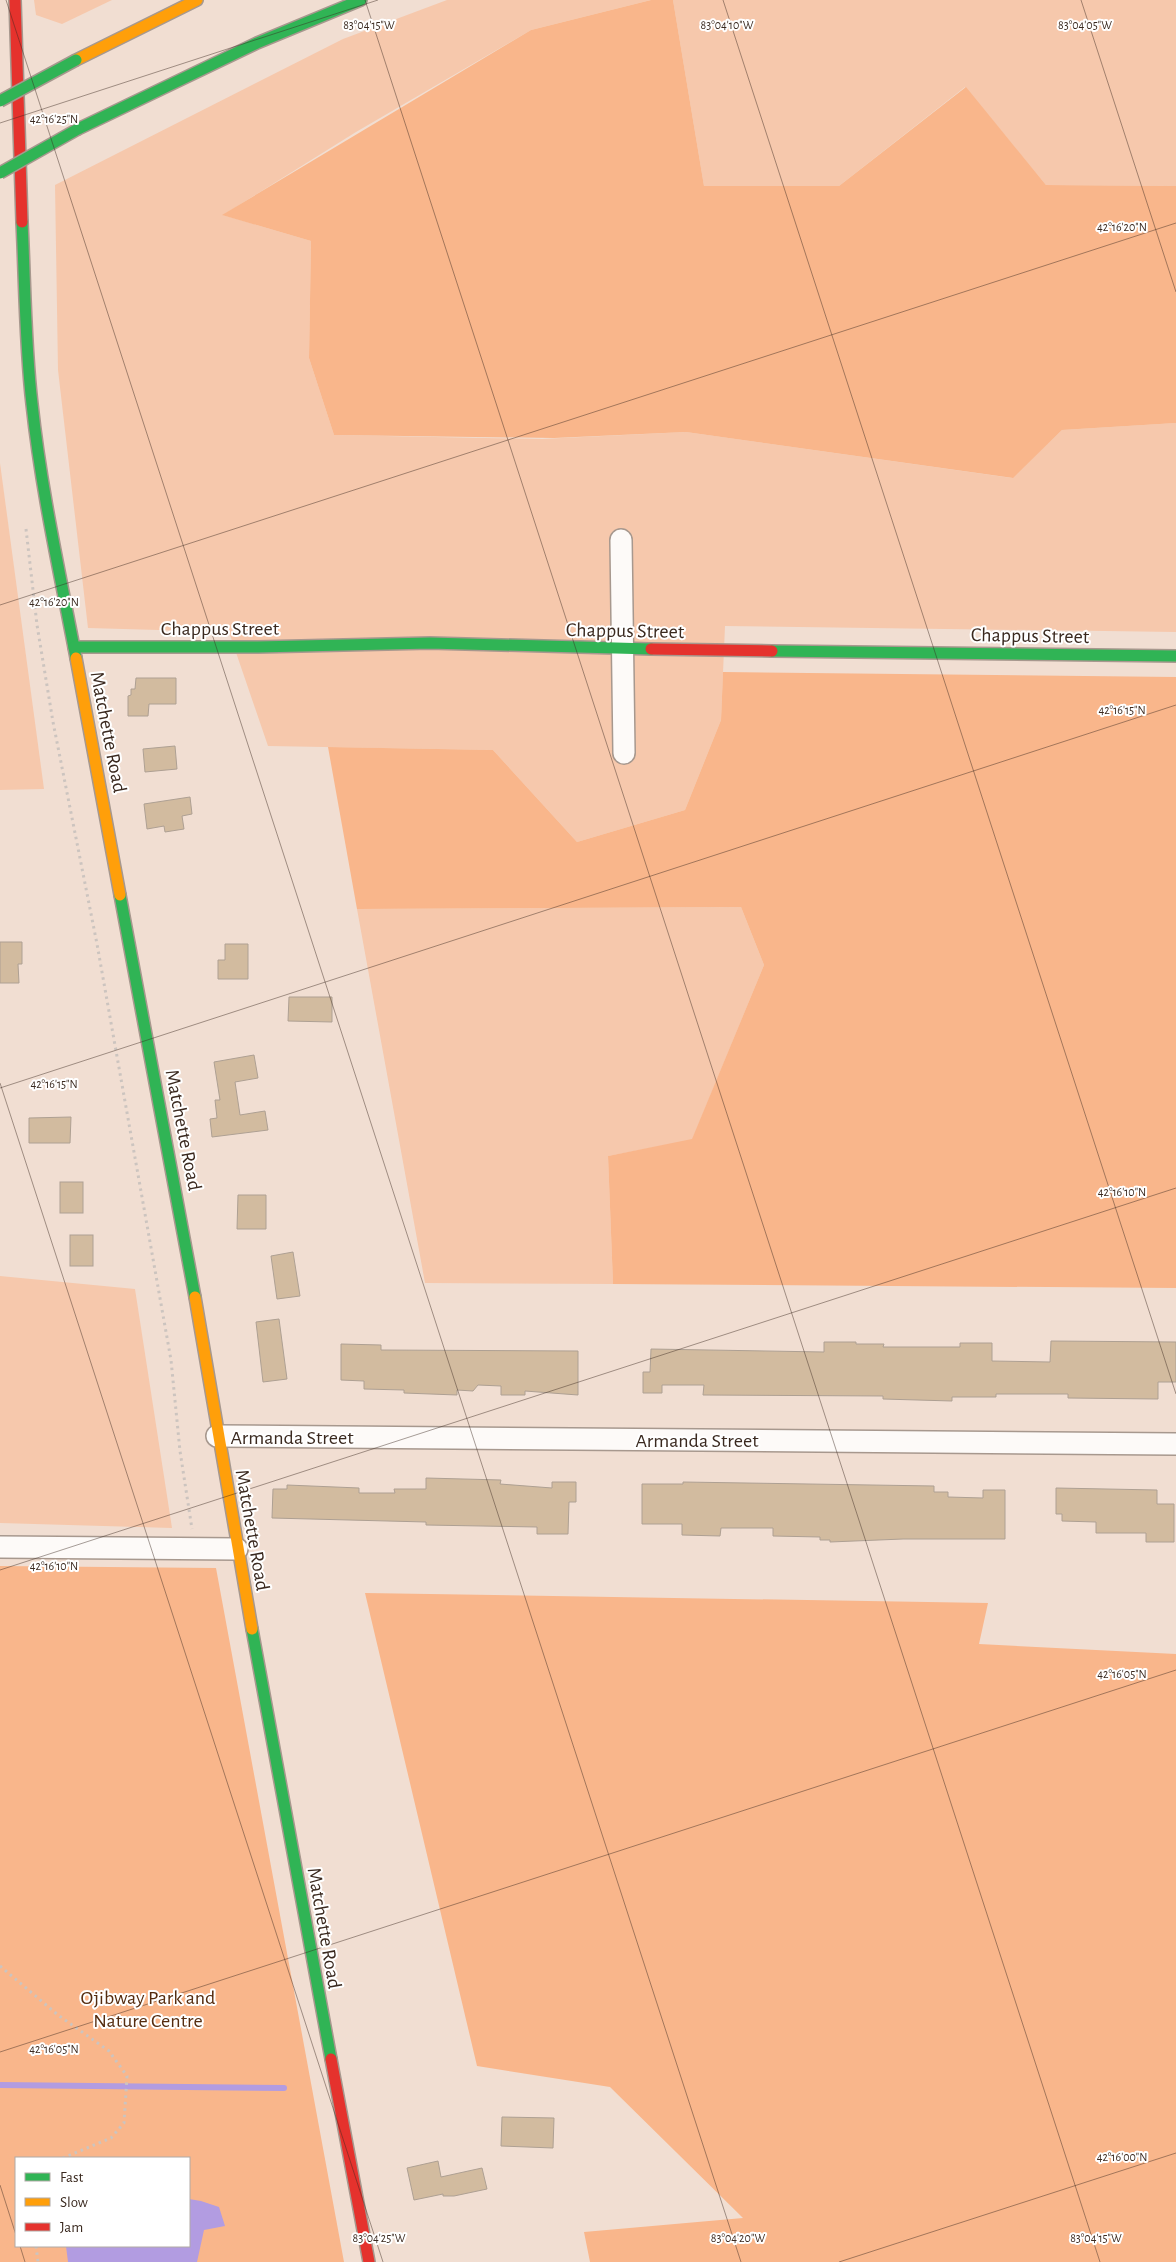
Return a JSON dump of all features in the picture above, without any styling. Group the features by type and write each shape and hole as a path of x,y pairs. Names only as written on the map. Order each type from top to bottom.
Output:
{"main road":[{"name":"Matchette Road","path":"15,0 26,327 32,405 52,532 185,1237 236,1549 369,2262"},
{"path":"0,101 76,60 198,0"},
{"path":"0,173 78,129 257,43 361,0"},
{"name":"Chappus Street","path":"74,647 258,647 430,643 622,649 1176,656"}],"street":[{"path":"621,540 624,753"},
{"name":"Armanda Street","path":"218,1436 1176,1444"},
{"path":"0,1546 236,1549"}],"path":[{"path":"25,520 37,625 53,722 97,944 171,1360 180,1451 196,1548"},
{"path":"0,1966 58,2015 109,2051 127,2076 124,2124 111,2138 65,2157"},
{"path":"36,2247 38,2262"}],"shaded area":[{"path":"34,0 112,0 62,24 36,15"},
{"path":"447,0 651,0 531,30 356,132 223,215 311,241 309,358 334,435 542,439 686,432 1012,478 1062,430 1176,423 1176,632 725,626 721,720 685,810 577,842 493,750 268,746 229,632 88,628 58,370 55,185 343,39"},
{"path":"673,0 1176,0 1176,186 1046,185 965,87 839,186 704,186"},
{"path":"0,463 44,789 0,790"},
{"path":"741,907 764,965 692,1140 608,1156 613,1284 425,1283 357,909"},
{"path":"0,1276 135,1289 172,1528 0,1523"},
{"path":"190,2199 219,2207 225,2226 204,2230 197,2262 68,2262 66,2247 190,2247"}],"green space":[{"path":"651,0 673,0 704,186 839,186 966,87 1046,185 1176,186 1176,423 1062,430 1013,478 686,432 554,438 334,435 309,358 311,241 222,215 531,30"},
{"path":"723,672 1176,677 1176,1288 613,1284 608,1156 692,1139 764,965 741,907 357,909 328,747 493,750 577,842 685,810 721,720"},
{"name":"Ojibway Park and Nature Centre","path":"0,1566 216,1568 344,2262 0,2262"},
{"path":"365,1593 988,1603 979,1644 1176,1654 1176,2262 590,2262 584,2232 743,2218 610,2087 477,2066"}],"building":[{"path":"136,678 176,678 176,704 149,704 148,716 128,716 128,696 131,695 131,689 135,689"},
{"path":"175,746 177,769 145,772 143,749"},
{"path":"190,797 192,814 182,816 184,829 165,832 164,826 147,829 144,804"},
{"path":"0,942 22,942 22,964 18,964 19,983 0,983"},
{"path":"225,944 248,944 248,979 218,979 218,960 225,960"},
{"path":"289,997 332,997 332,1022 288,1021"},
{"path":"254,1055 258,1078 235,1082 240,1115 265,1111 268,1130 212,1137 210,1119 217,1118 215,1100 220,1100 214,1062"},
{"path":"71,1117 70,1143 29,1143 29,1118"},
{"path":"60,1182 83,1182 83,1213 60,1213"},
{"path":"238,1195 266,1195 266,1229 237,1229"},
{"path":"70,1235 93,1235 93,1266 70,1266"},
{"path":"293,1252 300,1296 277,1299 271,1256"},
{"path":"279,1319 287,1379 263,1382 256,1322"},
{"path":"1051,1341 1176,1342 1176,1382 1158,1382 1158,1399 1068,1398 1068,1394 996,1394 996,1397 952,1397 952,1401 883,1399 883,1396 703,1395 704,1385 662,1385 662,1393 643,1393 643,1372 650,1372 651,1349 824,1352 824,1342 884,1344 883,1347 960,1347 960,1343 992,1343 992,1361 1050,1362"},
{"path":"341,1344 381,1345 381,1350 578,1351 578,1395 525,1391 525,1395 501,1395 501,1386 478,1385 473,1391 457,1390 457,1395 404,1393 404,1390 364,1389 364,1381 341,1380"},
{"path":"426,1478 501,1480 500,1484 552,1488 552,1482 576,1482 576,1502 569,1502 568,1534 537,1534 537,1527 426,1525 426,1522 272,1518 273,1489 287,1489 287,1485 359,1488 359,1493 395,1493 394,1489 426,1489"},
{"path":"683,1482 934,1486 934,1492 948,1492 948,1497 983,1498 983,1490 1005,1490 1005,1539 903,1539 830,1542 830,1540 820,1540 820,1537 773,1536 773,1528 721,1528 720,1536 682,1535 682,1524 642,1524 642,1484 683,1484"},
{"path":"1056,1488 1157,1490 1157,1504 1174,1504 1174,1542 1146,1542 1146,1533 1096,1533 1096,1522 1062,1521 1062,1514 1056,1514"},
{"path":"502,2117 554,2118 553,2148 501,2146"},
{"path":"438,2161 441,2177 482,2168 487,2189 454,2196 443,2196 443,2194 414,2200 407,2168"}],"waterway":[{"path":"0,2085 284,2088"}],"traffic: fast":[{"path":"78,129 257,43 361,0"},
{"path":"0,101 76,60"},
{"path":"0,173 78,129"},
{"path":"22,222 28,359 36,436 51,531 76,658"},
{"path":"74,647 258,647 430,643 651,649"},
{"path":"772,651 1176,656"},
{"path":"120,895 195,1297"},
{"path":"252,1629 331,2059"}],"traffic: slow":[{"path":"76,60 197,0"},
{"path":"76,658 120,895"},
{"path":"195,1297 252,1629"}],"traffic: jam":[{"path":"15,0 22,222"},
{"path":"651,649 772,651"},
{"path":"331,2059 369,2262"}]}
